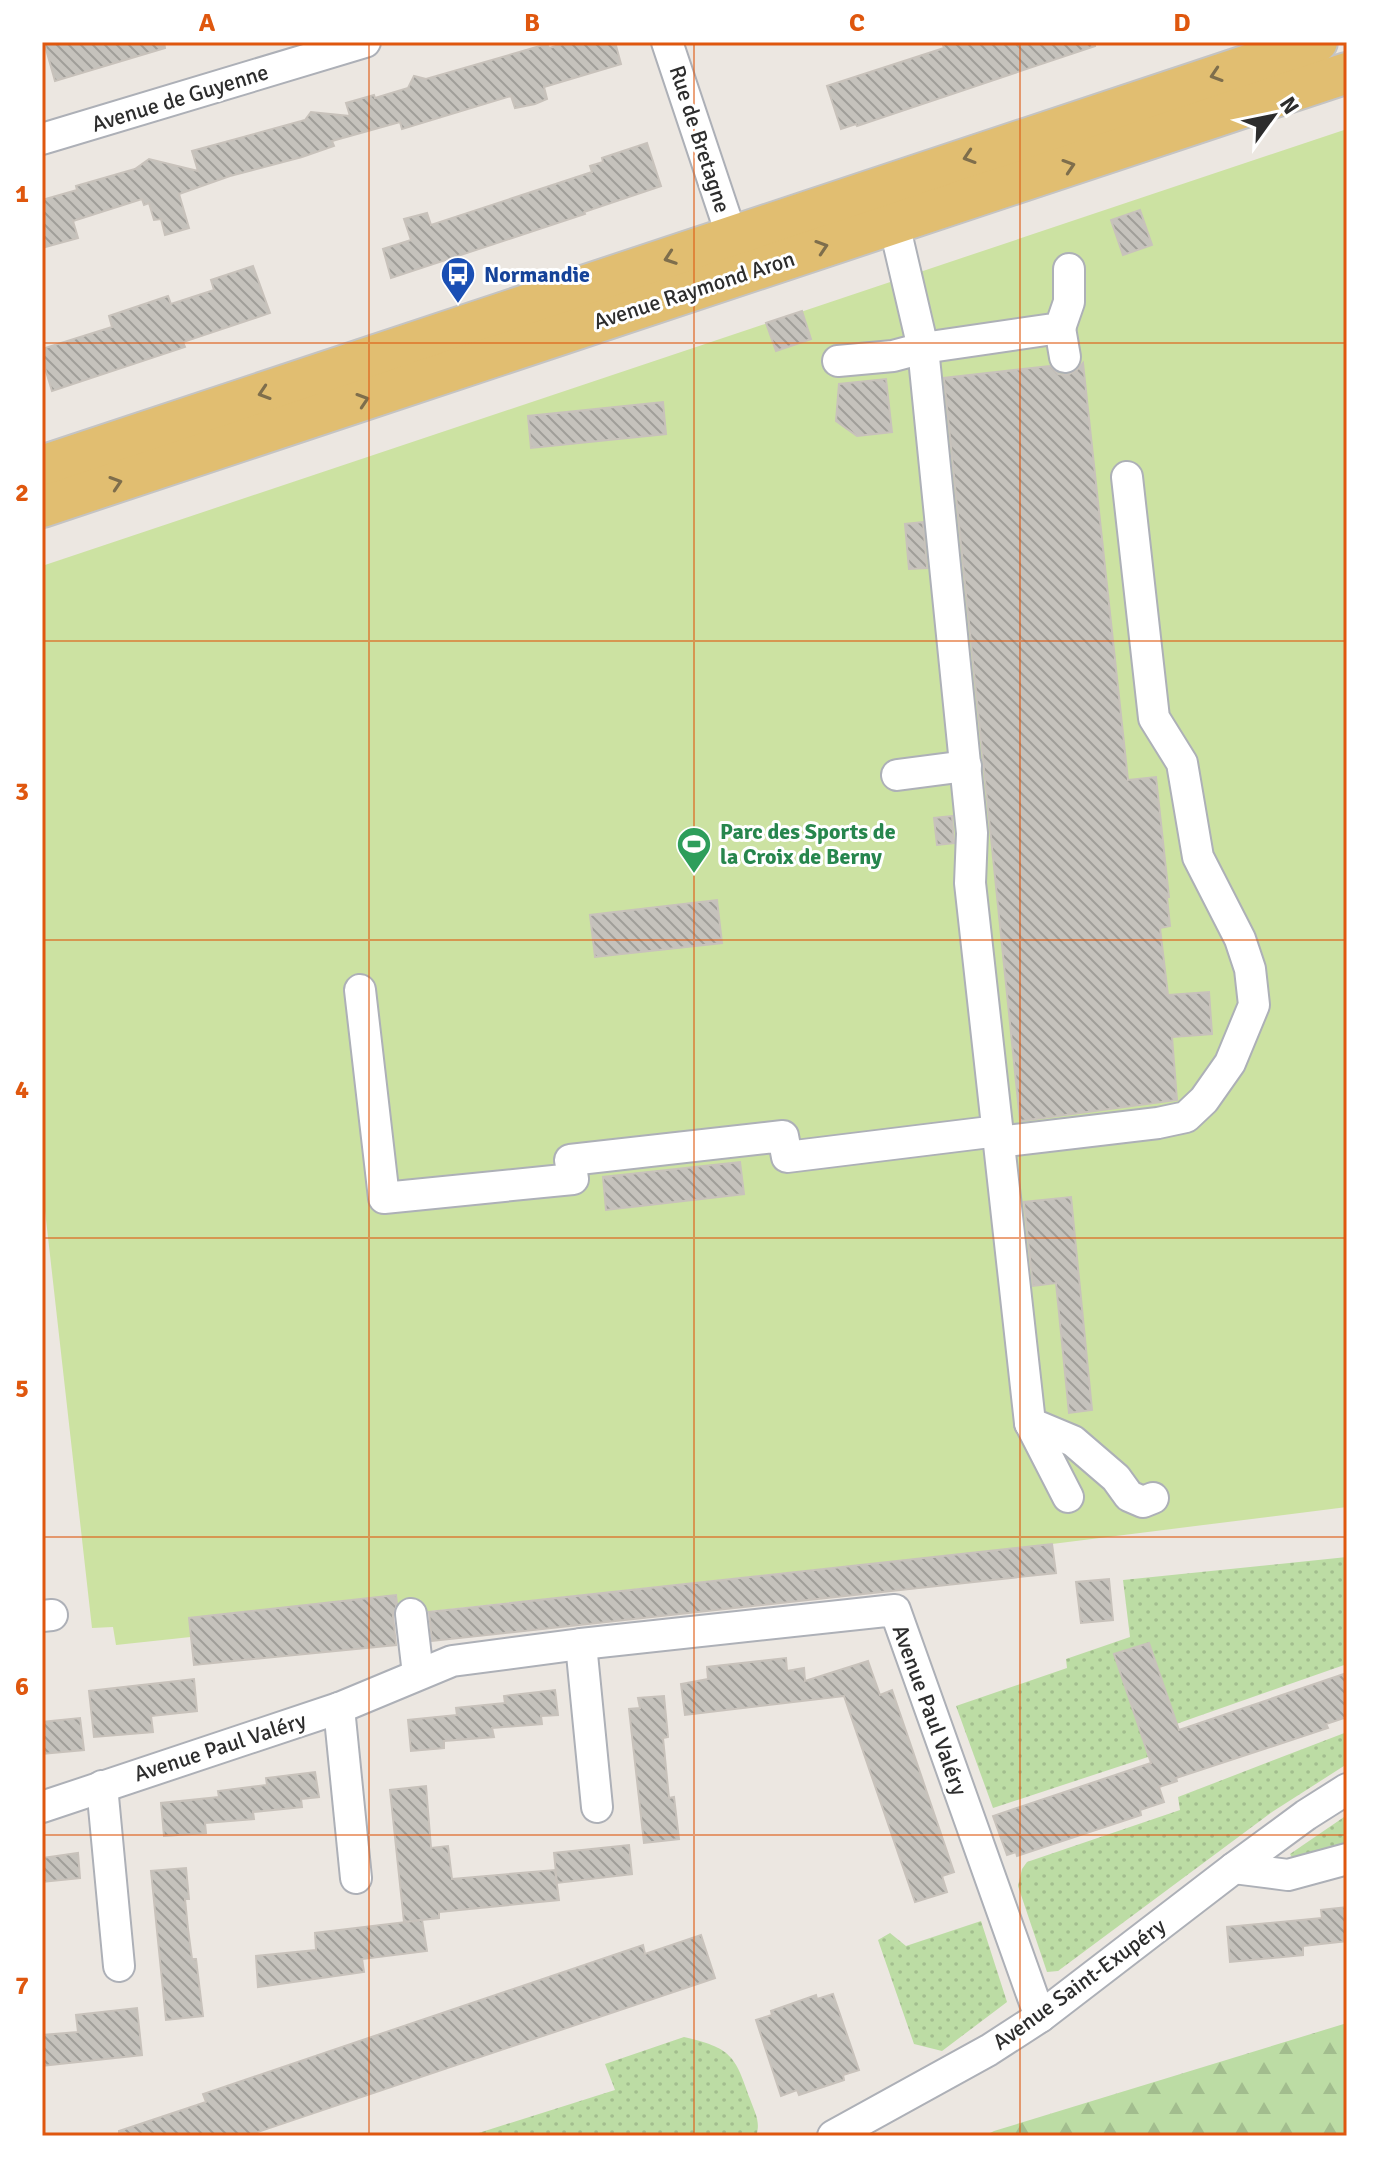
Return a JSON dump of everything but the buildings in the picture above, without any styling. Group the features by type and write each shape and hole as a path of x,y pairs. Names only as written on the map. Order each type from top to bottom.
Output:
{"main road":[{"name":"Avenue Raymond Aron","path":"42,466 1317,42"},
{"name":"Avenue Raymond Aron","path":"42,507 1347,73"}],"street":[{"name":"Avenue de Guyenne","path":"42,139 365,42"},
{"name":"Rue de Bretagne","path":"667,42 732,237"},
{"path":"894,224 923,348 972,833 970,883 1030,1423 1068,1497"},
{"path":"838,361 893,356 923,348 1062,342 1069,302 1069,269"},
{"path":"360,990 384,1198 573,1179 570,1160 768,1137 783,1136 787,1157 1158,1123 1186,1117 1204,1100 1230,1063 1254,1005 1250,969 1240,939 1198,857 1182,763 1154,718 1127,477"},
{"path":"897,775 966,766"},
{"path":"1030,1423 1073,1441 1116,1478 1129,1496 1143,1502 1153,1498"},
{"name":"Avenue Paul Valéry","path":"42,1807 339,1708 452,1661 895,1610 1040,2017"},
{"path":"411,1614 418,1674"},
{"path":"581,1644 597,1807"},
{"name":"Avenue Paul Valéry","path":"339,1708 356,1878"},
{"path":"102,1786 119,1966"},
{"name":"Avenue Saint-Exupéry","path":"833,2136 989,2050 1040,2017 1234,1868 1347,1789"},
{"path":"1234,1868 1288,1875 1347,1859"}],"green space":[{"name":"Parc des Sports de la Croix de Berny","path":"1347,129 1347,1507 1052,1544 116,1645 113,1627 92,1628 42,1184 42,566"},
{"path":"1347,1557 1347,1664 1142,1736 1148,1757 993,1808 956,1706 1067,1668 1066,1659 1130,1637 1123,1580"},
{"path":"1347,1732 1347,1764 1272,1812 1058,1971 1047,1972 1018,1886 1027,1862 1180,1810 1178,1797"},
{"path":"1347,1815 1347,1852 1294,1861 1290,1854"},
{"path":"981,1921 1007,2002 942,2051 914,2044 878,1940 890,1933 906,1946"},
{"path":"1347,2023 1347,2136 984,2136 994,2131"},
{"path":"684,2037 722,2050 735,2063 757,2118 756,2136 469,2136 615,2090 605,2064"}],"place":[{"name":"Normandie","path":"458,305"},
{"name":"Parc des Sports de la Croix de Berny","path":"694,875"}]}
